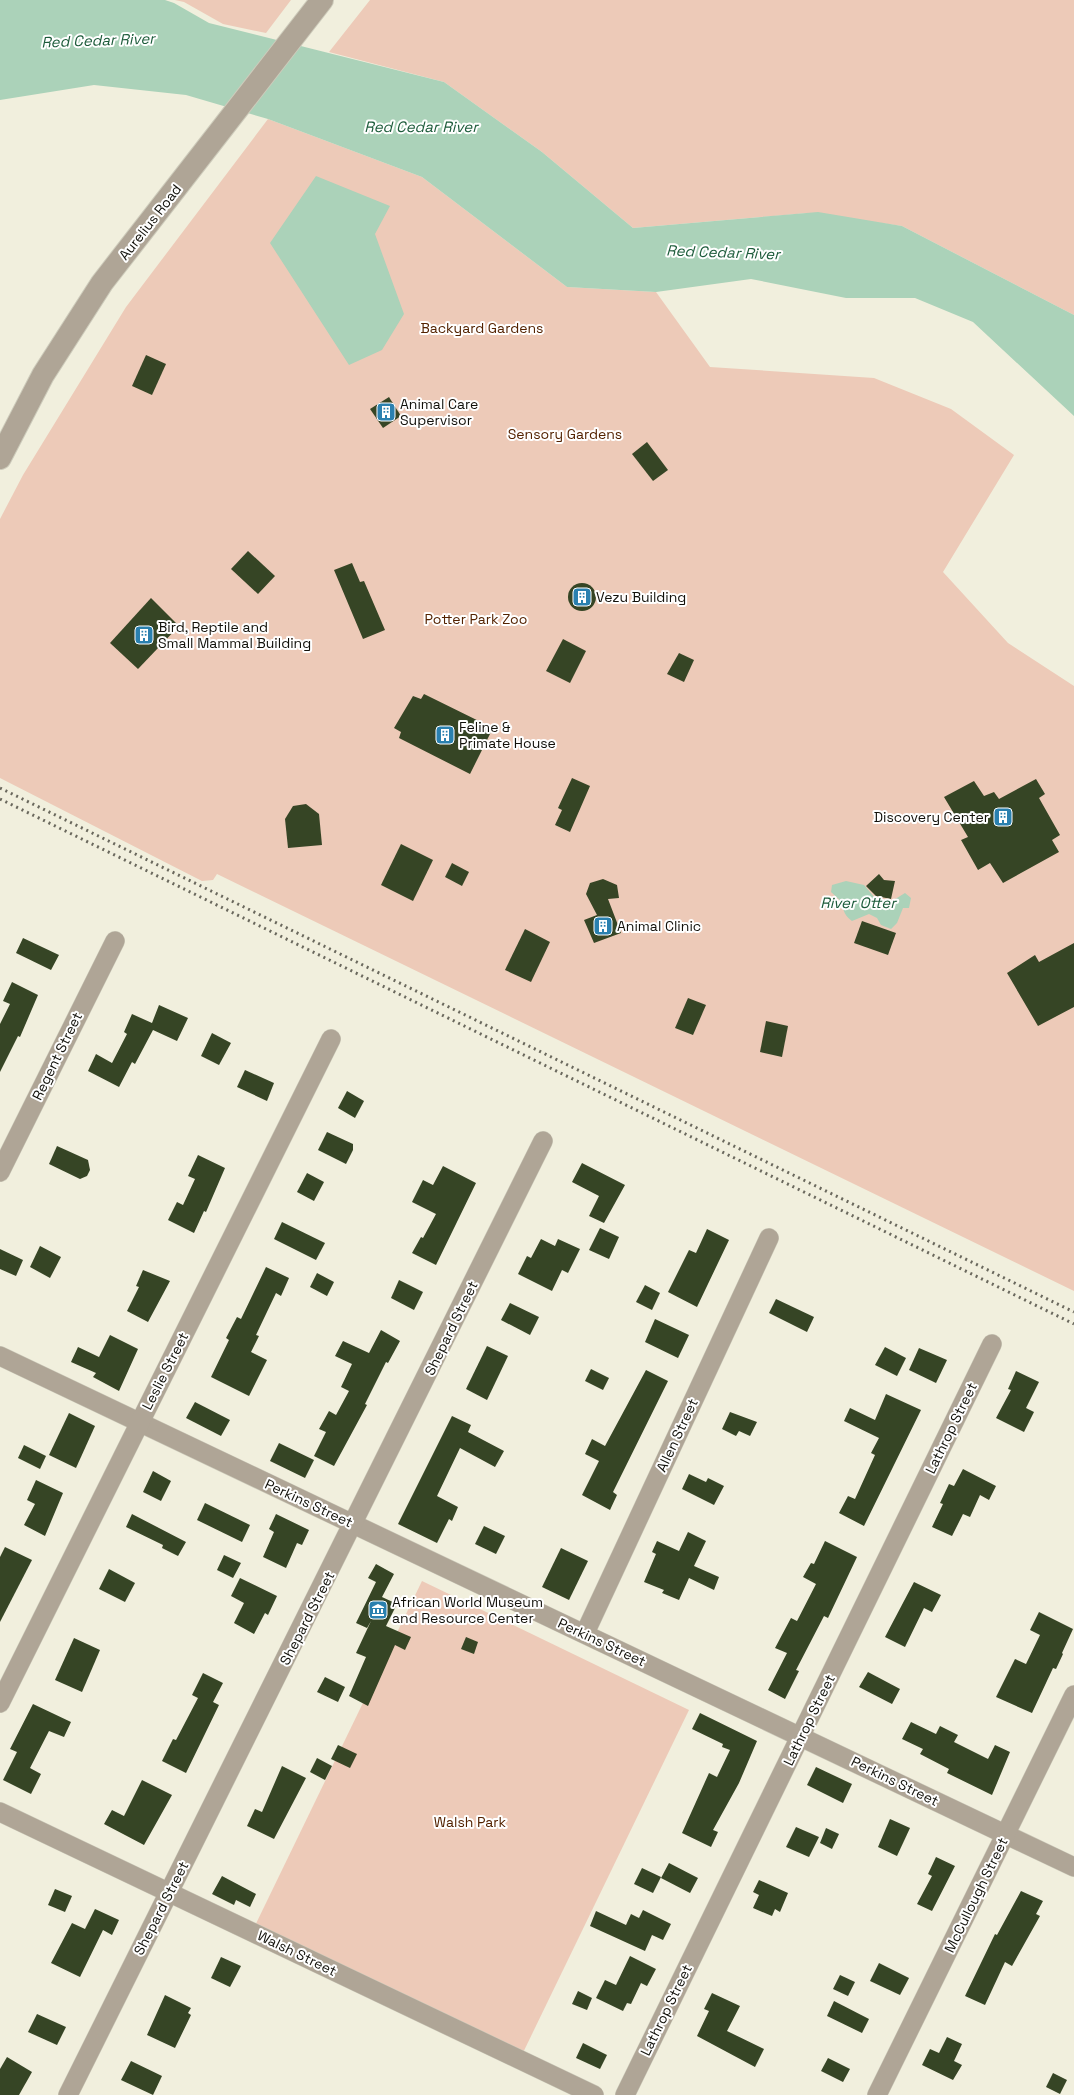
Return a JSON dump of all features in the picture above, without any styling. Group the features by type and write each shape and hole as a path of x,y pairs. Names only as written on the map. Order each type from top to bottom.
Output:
{"street":[{"name":"Aurelius Road","path":"0,458 43,375 102,283 322,0"},
{"name":"Regent Street","path":"0,1172 115,941"},
{"name":"Leslie Street","path":"0,1703 331,1039"},
{"name":"Shepard Street","path":"68,2095 544,1141"},
{"name":"Allen Street","path":"584,1633 769,1238"},
{"name":"Lathrop Street","path":"625,2095 992,1344"},
{"name":"Perkins Street","path":"0,1356 1074,1867"},
{"name":"McCullough Street","path":"877,2095 1074,1695"},
{"name":"Walsh Street","path":"0,1812 594,2095"}],"green space":[{"path":"175,0 291,0 266,33 223,24 184,2"},
{"path":"370,0 1074,0 1074,315 902,226 808,213 633,228 542,152 444,82 329,52"},
{"name":"Potter Park Zoo","path":"268,119 422,177 567,287 656,292 710,367 874,378 951,409 1014,455 943,572 1008,643 1074,686 1074,1291 217,874 213,880 202,881 0,778 0,519 23,475 126,307"},
{"name":"Walsh Park","path":"422,1581 689,1710 518,2063 251,1934"}],"water":[{"name":"Red Cedar River","path":"0,0 165,0 174,3 209,23 444,82 542,152 633,228 818,212 902,226 1074,315 1074,416 973,322 915,298 846,298 751,279 656,292 567,287 422,177 268,119 186,95 94,85 0,100"},
{"path":"316,176 390,206 375,234 404,314 382,350 349,365 270,243"},
{"name":"River Otter","path":"846,881 864,885 875,898 892,901 905,893 911,898 909,908 903,908 897,923 891,929 881,925 877,918 869,914 852,921 845,913 843,903 831,892 832,885"}],"building":[{"path":"146,355 166,364 152,395 132,386"},
{"name":"Animal Care Supervisor","path":"389,397 401,416 383,428 370,409"},
{"path":"647,442 668,470 653,481 632,454"},
{"path":"248,551 275,576 258,594 231,569"},
{"path":"352,563 360,582 364,581 385,630 363,639 334,570"},
{"name":"Vezu Building","path":"582,583 592,587 596,597 592,607 582,611 572,607 568,597 572,587"},
{"name":"Bird, Reptile and Small Mammal Building","path":"151,598 179,626 138,669 110,643"},
{"path":"563,639 586,651 570,683 546,671"},
{"path":"679,653 694,660 684,682 667,674"},
{"name":"Feline & Primate House","path":"424,694 493,728 470,774 399,738 401,732 394,728 413,696 421,699"},
{"path":"572,778 590,786 570,832 555,825 562,810 558,808"},
{"name":"Discovery Center","path":"1036,779 1045,794 1039,798 1060,835 1052,840 1059,852 1003,883 990,863 978,870 961,840 968,837 944,797 974,781 984,796 994,792 999,799"},
{"path":"306,804 319,814 322,845 288,848 285,819 293,806"},
{"path":"401,844 433,860 413,901 381,885"},
{"path":"452,863 469,872 462,886 445,877"},
{"path":"879,874 884,880 895,881 891,899 876,896 866,886"},
{"path":"603,879 617,885 619,898 608,899 621,933 594,943 584,920 597,915 586,894 590,883"},
{"path":"862,921 896,933 888,955 854,943"},
{"path":"525,929 550,942 531,982 505,970"},
{"path":"23,938 59,955 51,970 16,953"},
{"path":"1074,943 1074,1007 1038,1026 1007,973 1035,955 1039,962"},
{"path":"12,982 38,995 20,1037 18,1036 0,1072 0,1024 10,1004 3,1001"},
{"path":"688,998 706,1005 693,1035 675,1028"},
{"path":"159,1005 188,1018 177,1041 153,1030 135,1064 132,1062 119,1087 88,1071 96,1054 112,1063 127,1034 124,1032 132,1014 152,1023"},
{"path":"766,1021 788,1026 782,1057 760,1052"},
{"path":"212,1033 231,1043 219,1065 201,1056"},
{"path":"245,1070 274,1083 267,1101 237,1087"},
{"path":"347,1091 364,1101 355,1118 338,1108"},
{"path":"327,1132 353,1144 353,1150 346,1164 318,1150"},
{"path":"57,1146 88,1160 90,1170 87,1176 80,1179 49,1164"},
{"path":"198,1155 225,1168 206,1212 204,1211 194,1233 168,1220 177,1202 183,1205 195,1179 188,1176"},
{"path":"582,1163 625,1185 604,1223 589,1216 599,1196 572,1182"},
{"path":"443,1166 476,1183 436,1265 412,1253 421,1237 423,1238 436,1214 412,1202 423,1180 433,1185"},
{"path":"307,1173 324,1182 314,1201 297,1192"},
{"path":"282,1222 325,1243 316,1260 274,1239"},
{"path":"600,1228 619,1237 609,1259 589,1250"},
{"path":"707,1229 729,1240 697,1307 668,1292 689,1250 696,1253"},
{"path":"541,1239 555,1246 558,1239 580,1249 568,1273 562,1270 552,1291 518,1274 527,1256 531,1258"},
{"path":"40,1246 61,1257 50,1278 30,1267"},
{"path":"0,1249 23,1260 16,1276 0,1269"},
{"path":"266,1267 289,1278 281,1296 276,1293 256,1335 259,1336 251,1352 267,1360 249,1396 211,1377 229,1340 226,1338 237,1317 241,1319"},
{"path":"143,1270 170,1281 148,1322 127,1311 139,1287 136,1286"},
{"path":"317,1273 334,1282 327,1296 310,1287"},
{"path":"399,1280 423,1292 414,1310 391,1298"},
{"path":"645,1285 660,1293 652,1310 636,1302"},
{"path":"776,1299 814,1317 807,1332 769,1313"},
{"path":"510,1303 539,1317 530,1335 501,1320"},
{"path":"655,1319 689,1335 678,1358 645,1342"},
{"path":"381,1330 400,1341 388,1363 386,1362 365,1404 367,1405 334,1466 314,1456 326,1432 319,1429 329,1411 336,1415 349,1391 341,1387 352,1364 335,1356 343,1341 369,1353"},
{"path":"110,1335 138,1349 119,1391 93,1377 96,1373 71,1362 78,1347 99,1357"},
{"path":"487,1346 508,1356 487,1400 466,1389"},
{"path":"885,1347 906,1358 897,1376 875,1365"},
{"path":"919,1348 947,1360 936,1383 909,1370"},
{"path":"591,1369 609,1378 603,1390 585,1381"},
{"path":"646,1370 668,1381 613,1492 617,1495 610,1510 582,1495 599,1461 585,1454 592,1439 605,1446"},
{"path":"1016,1371 1039,1382 1026,1408 1034,1412 1024,1432 996,1418 1011,1390 1008,1389"},
{"path":"886,1394 921,1410 864,1526 839,1513 848,1496 855,1499 875,1455 871,1453 879,1438 844,1421 850,1408 875,1420"},
{"path":"195,1402 230,1420 221,1436 186,1418"},
{"path":"730,1412 757,1422 750,1436 739,1431 736,1436 722,1429"},
{"path":"69,1413 95,1426 76,1468 49,1455"},
{"path":"452,1416 471,1425 468,1432 504,1451 495,1467 460,1448 437,1496 458,1507 452,1521 449,1519 437,1543 398,1524"},
{"path":"279,1443 314,1460 305,1478 270,1461"},
{"path":"24,1445 46,1456 40,1469 18,1458"},
{"path":"963,1469 996,1486 989,1500 980,1495 970,1517 963,1514 952,1536 932,1527 943,1504 940,1503 949,1484 954,1486"},
{"path":"153,1471 171,1481 161,1501 143,1492"},
{"path":"689,1474 706,1482 708,1478 724,1486 714,1505 682,1489"},
{"path":"36,1480 63,1493 45,1536 24,1525 35,1504 27,1500"},
{"path":"205,1503 250,1525 242,1542 197,1520"},
{"path":"132,1514 186,1542 178,1556 162,1548 163,1545 126,1527"},
{"path":"276,1514 309,1530 302,1545 297,1543 286,1568 263,1557 274,1532 269,1529"},
{"path":"484,1526 505,1536 496,1554 475,1544"},
{"path":"688,1532 706,1541 694,1566 719,1577 714,1590 689,1578 679,1600 662,1593 664,1590 644,1582 656,1554 652,1552 657,1541 679,1551"},
{"path":"825,1541 857,1557 828,1618 824,1616 796,1670 799,1671 785,1699 768,1690 787,1653 775,1648 791,1618 797,1621 816,1584 803,1577 811,1563 814,1564"},
{"path":"5,1547 32,1560 0,1622 0,1557"},
{"path":"561,1548 588,1561 569,1600 542,1587"},
{"path":"224,1555 241,1563 233,1578 217,1570"},
{"path":"376,1564 394,1574 382,1597 397,1604 386,1626 411,1637 405,1650 395,1645 368,1706 349,1696 366,1657 356,1653 371,1621 367,1628 356,1623 376,1582 368,1578"},
{"path":"109,1569 135,1583 125,1602 99,1589"},
{"path":"240,1578 277,1596 268,1615 265,1613 254,1634 234,1623 244,1603 231,1596"},
{"path":"914,1582 941,1595 932,1612 924,1608 905,1647 885,1637"},
{"path":"1039,1612 1073,1629 1056,1669 1053,1668 1032,1713 996,1697 1015,1659 1026,1664 1040,1635 1030,1630"},
{"path":"466,1637 478,1642 474,1654 461,1649"},
{"path":"74,1638 100,1650 82,1692 55,1680"},
{"path":"868,1672 900,1689 892,1704 859,1687"},
{"path":"203,1673 223,1683 213,1702 219,1705 186,1773 162,1761 173,1739 176,1740 198,1698 192,1695"},
{"path":"325,1677 345,1687 338,1702 317,1692"},
{"path":"33,1704 71,1722 64,1737 49,1731 30,1768 41,1774 31,1794 3,1780 17,1752 10,1749"},
{"path":"700,1713 757,1741 739,1783 713,1830 718,1832 711,1847 682,1833 709,1773 717,1777 730,1750 722,1747 723,1744 692,1729"},
{"path":"911,1722 936,1734 940,1726 958,1735 954,1742 988,1759 995,1745 1010,1752 992,1795 947,1773 949,1769 920,1754 923,1749 902,1739"},
{"path":"338,1745 357,1754 350,1768 331,1759"},
{"path":"317,1758 332,1766 325,1780 310,1772"},
{"path":"282,1766 306,1778 274,1839 247,1826 255,1809 262,1812"},
{"path":"816,1767 852,1784 843,1803 807,1785"},
{"path":"142,1780 172,1795 144,1845 104,1824 112,1810 124,1816"},
{"path":"890,1819 910,1828 897,1856 878,1847"},
{"path":"796,1827 819,1837 809,1857 786,1847"},
{"path":"826,1828 839,1834 832,1849 820,1843"},
{"path":"936,1857 955,1866 932,1911 917,1904 932,1876 928,1874"},
{"path":"669,1863 698,1878 690,1893 661,1878"},
{"path":"642,1868 661,1877 653,1893 634,1884"},
{"path":"222,1876 256,1894 250,1907 236,1900 234,1905 212,1894"},
{"path":"759,1880 788,1893 780,1912 775,1909 772,1916 753,1908 759,1895 753,1892"},
{"path":"55,1889 72,1896 65,1912 48,1905"},
{"path":"1021,1891 1043,1901 1036,1914 1040,1916 1012,1966 1005,1962 985,2005 965,1996 995,1934 997,1935"},
{"path":"95,1909 119,1920 112,1935 103,1930 80,1977 51,1963 72,1923 85,1929"},
{"path":"643,1910 671,1924 663,1940 652,1935 645,1951 590,1926 596,1911 626,1925 631,1914 639,1918"},
{"path":"630,1956 656,1969 647,1986 641,1983 631,2004 627,2003 623,2011 596,1998 605,1980 616,1985"},
{"path":"221,1957 241,1966 230,1987 211,1978"},
{"path":"879,1963 909,1978 900,1995 870,1981"},
{"path":"840,1975 855,1982 848,1996 833,1989"},
{"path":"578,1991 592,1998 587,2010 572,2004"},
{"path":"712,1993 740,2006 727,2031 764,2049 755,2067 697,2036 709,2011 704,2009"},
{"path":"165,1995 191,2008 188,2013 191,2015 175,2048 147,2035"},
{"path":"834,2001 869,2019 862,2033 827,2016"},
{"path":"37,2014 66,2027 57,2045 28,2032"},
{"path":"947,2037 962,2044 954,2061 962,2065 953,2080 922,2065 930,2049 939,2053"},
{"path":"583,2043 607,2055 600,2069 576,2058"},
{"path":"7,2057 32,2072 19,2095 0,2095 0,2069"},
{"path":"828,2058 850,2069 843,2082 821,2071"},
{"path":"131,2061 162,2076 153,2095 121,2080"},
{"path":"1053,2073 1067,2080 1060,2094 1046,2087"}],"railway":[{"path":"0,788 1074,1312"},
{"path":"0,799 1074,1324"}],"place":[{"name":"Animal Care Supervisor","path":"386,412"},
{"name":"Vezu Building","path":"582,597"},
{"name":"Bird, Reptile and Small Mammal Building","path":"144,635"},
{"name":"Feline & Primate House","path":"445,735"},
{"name":"Discovery Center","path":"1003,817"},
{"name":"Animal Clinic","path":"603,926"},
{"name":"African World Museum and Resource Center","path":"378,1610"}],"park label":[{"name":"Backyard Gardens","path":"482,328"},
{"name":"Sensory Gardens","path":"565,434"}]}
